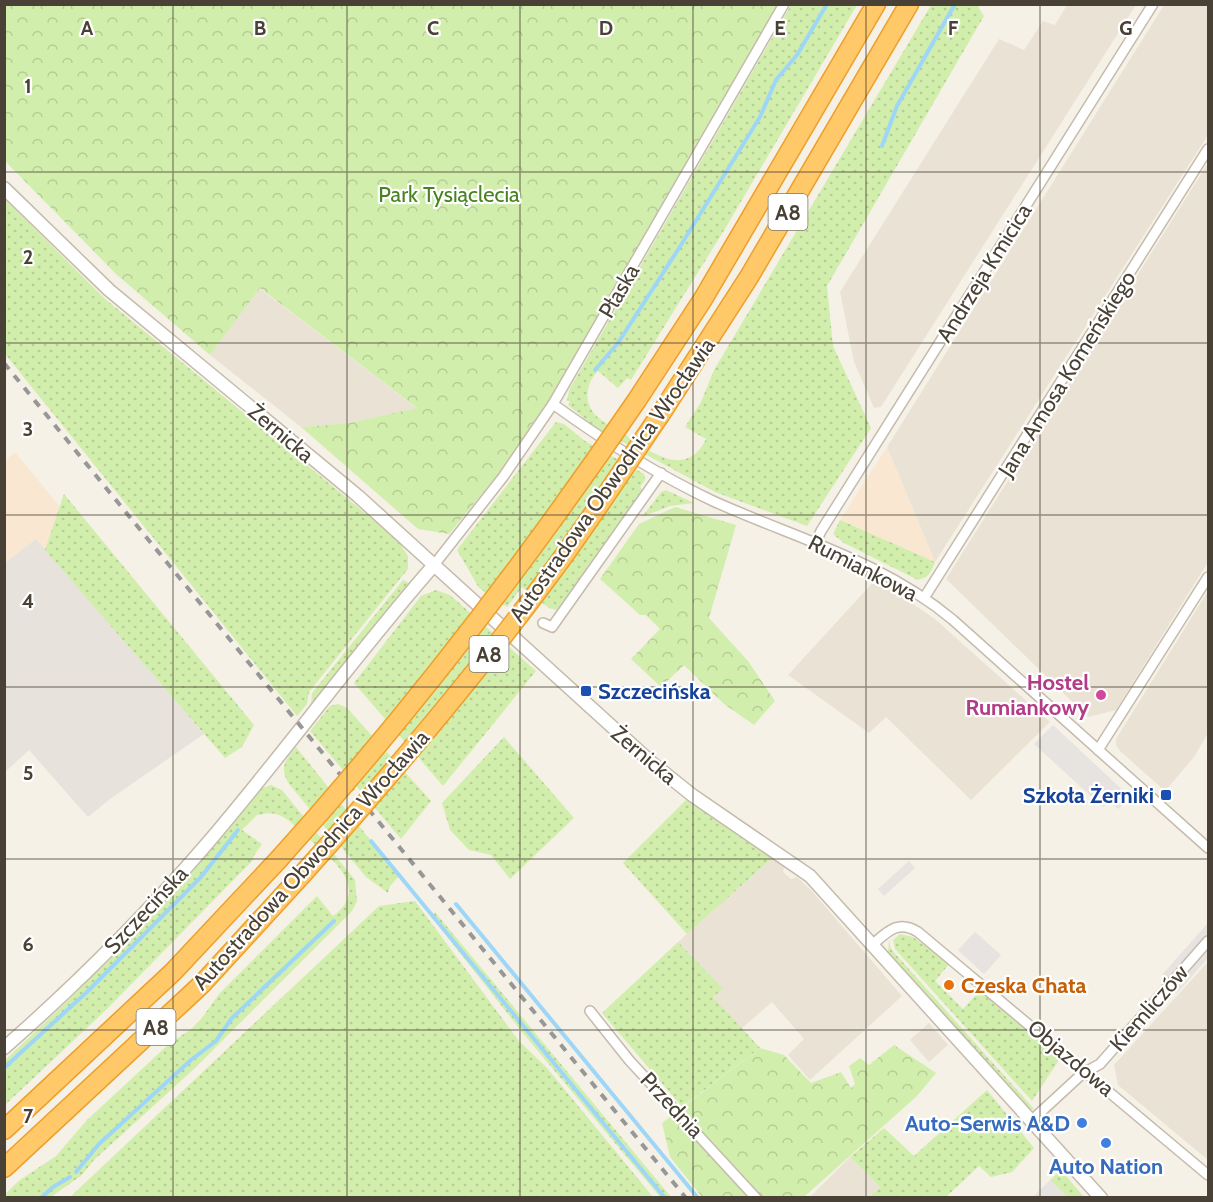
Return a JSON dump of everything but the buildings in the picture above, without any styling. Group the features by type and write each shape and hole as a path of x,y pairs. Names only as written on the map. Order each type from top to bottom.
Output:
{"highway":[{"name":"Autostradowa Obwodnica Wrocławia","path":"4,1130 173,972 279,858 389,734 493,603 637,400 703,299 876,4"},
{"name":"Autostradowa Obwodnica Wrocławia","path":"4,1168 202,984 406,757 464,686 549,576 660,415 749,277 909,4"}],"street":[{"name":"Płaska","path":"434,565 510,468 553,404 784,4"},
{"name":"Andrzeja Kmicica","path":"816,543 821,531 1154,4"},
{"name":"Jana Amosa Komeńskiego","path":"924,598 1209,149"},
{"name":"Żernicka","path":"4,188 109,290 358,496 652,764 810,876 1101,1197"},
{"name":"Rumiankowa","path":"553,404 619,450 661,474 715,501 887,574 924,598 953,620 1209,848"},
{"path":"548,625 661,474"},
{"name":"Szczecińska","path":"4,1048 105,955 178,877 434,565"},
{"path":"1098,750 1209,577"},
{"name":"Objazdowa","path":"873,945 895,926 904,925 913,928 1209,1175"},
{"name":"Kiemliczów","path":"1031,1121 1087,1072 1100,1064 1209,941"},
{"name":"Przednia","path":"590,1011 629,1060 756,1197"}],"shaded area":[{"path":"1067,5 1136,5 881,407 874,408 854,362 840,292 999,39 1024,50 1043,21 1055,25"},
{"path":"1164,5 1208,5 1208,135 935,562 887,447"},
{"path":"1208,163 1208,562 1116,710 1088,717 946,579"},
{"path":"259,288 418,409 349,423 301,427 210,355"},
{"path":"887,447 935,562 840,520"},
{"path":"15,452 60,507 45,550 36,539 5,563 5,461"},
{"path":"36,539 204,734 110,799 88,817 29,750 5,772 5,563"},
{"path":"876,579 935,619 1050,722 971,800 886,717 869,733 788,675"},
{"path":"1208,591 1208,733 1194,757 1165,791 1120,751 1116,745 1116,739"},
{"path":"1053,725 1130,797 1118,809 1109,802 1103,807 1034,744"},
{"path":"772,858 784,867 783,872 791,879 797,877 811,890 902,996 810,1080 788,1055 804,1039 772,1002 741,1029 713,997 722,989 678,942"},
{"path":"909,861 915,868 884,896 878,889"},
{"path":"1208,923 1208,936 1162,986 1162,975"},
{"path":"975,932 1001,955 984,974 958,950"},
{"path":"1208,946 1208,958 1177,993 1166,993"},
{"path":"1208,962 1208,1160 1118,1085 1114,1065"},
{"path":"929,1023 948,1045 929,1062 910,1040"},
{"path":"850,1157 880,1187 869,1197 809,1198"},
{"path":"1050,1180 1067,1197 1033,1197"}],"green space":[{"name":"Park Tysiąclecia","path":"4,5 777,5 549,401 505,466 449,534 418,529 301,427 349,423 417,408 260,288 210,355 116,274 5,161"},
{"path":"791,5 857,5 723,232 631,380 627,378 618,388 598,371 590,384 588,399 591,409 597,416 654,453 677,460 688,458 697,452 706,439 685,427 701,402 714,370 931,5 980,5 978,7 984,16 827,286 833,346 871,428 807,526 715,492 595,427 568,405 570,401 567,401 569,390"},
{"path":"4,198 104,298 404,545 402,547 408,556 408,569 309,692 307,704 297,716 5,354"},
{"path":"556,422 564,424 585,441 644,474 645,480 640,487 643,490 560,607 556,610 549,608 522,587 507,607 479,588 457,550"},
{"path":"666,490 694,503 670,506 642,517 661,492"},
{"path":"64,494 254,725 242,747 225,758 45,550"},
{"path":"675,507 736,525 709,618 748,661 775,701 754,725 724,704 684,665 661,687 631,659 660,629 646,615 640,615 600,579 639,524"},
{"path":"840,520 935,562 931,572 918,580 844,543 833,534"},
{"path":"403,580 409,583 311,704 312,693"},
{"path":"436,590 450,595 536,671 443,786 354,683 421,596"},
{"path":"338,704 347,708 431,801 401,839 310,731 330,706"},
{"path":"504,737 574,818 510,879 491,855 469,850 450,830 442,803"},
{"path":"296,747 399,876 390,886 388,893 366,877 289,784 284,769 289,756"},
{"path":"271,785 282,790 355,880 357,901 352,911 194,1069 94,1160 82,1175 51,1197 5,1197 5,1194 20,1180 56,1156 87,1120 170,1043 190,1030 202,1018 219,994 317,896 333,916 344,905 349,895 348,885 337,865 285,818 273,813 257,815 242,830 262,844 253,857 254,859 107,1009 5,1105 5,1060 138,928 262,788"},
{"path":"686,800 772,858 687,934 623,863"},
{"path":"415,901 519,1041 547,1068 653,1197 70,1197 379,906"},
{"path":"435,912 671,1197 660,1197 522,1032 432,917"},
{"path":"900,934 913,937 950,963 935,981 963,1009 981,989 1061,1057 1032,1101 895,949 893,940"},
{"path":"889,940 891,949 1035,1110 1027,1108 888,953"},
{"path":"678,942 723,989 713,997 760,1048 682,1107 602,1013"},
{"path":"894,1045 936,1073 917,1096 804,1197 702,1197 670,1157 662,1123 760,1048 784,1055 811,1083 841,1072 851,1088 855,1084 849,1066 860,1058 869,1065"},
{"path":"987,1090 1034,1148 1012,1172 991,1177 979,1166 946,1197 869,1197 880,1187 850,1157 884,1128 914,1156"},
{"path":"1061,1170 1084,1197 1067,1197 1050,1180"}],"waterway":[{"path":"595,370 618,343 681,245 760,117 776,80 797,55 827,4"},
{"path":"882,146 897,106 955,4"},
{"path":"4,1068 88,991 201,877 238,830"},
{"path":"371,841 665,1198"},
{"path":"456,904 698,1198"},
{"path":"76,1172 99,1144 191,1060 216,1041 232,1018 334,921"},
{"path":"41,1198 53,1187 70,1177"}],"railway":[{"path":"4,363 686,1198"}],"place":[{"name":"Szczecińska","path":"586,691"},
{"name":"Hostel Rumiankowy","path":"1101,695"},
{"name":"Szkoła Żerniki","path":"1166,795"},
{"name":"Czeska Chata","path":"949,985"},
{"name":"Auto-Serwis A&D","path":"1082,1123"},
{"name":"Auto Nation","path":"1106,1143"}]}
